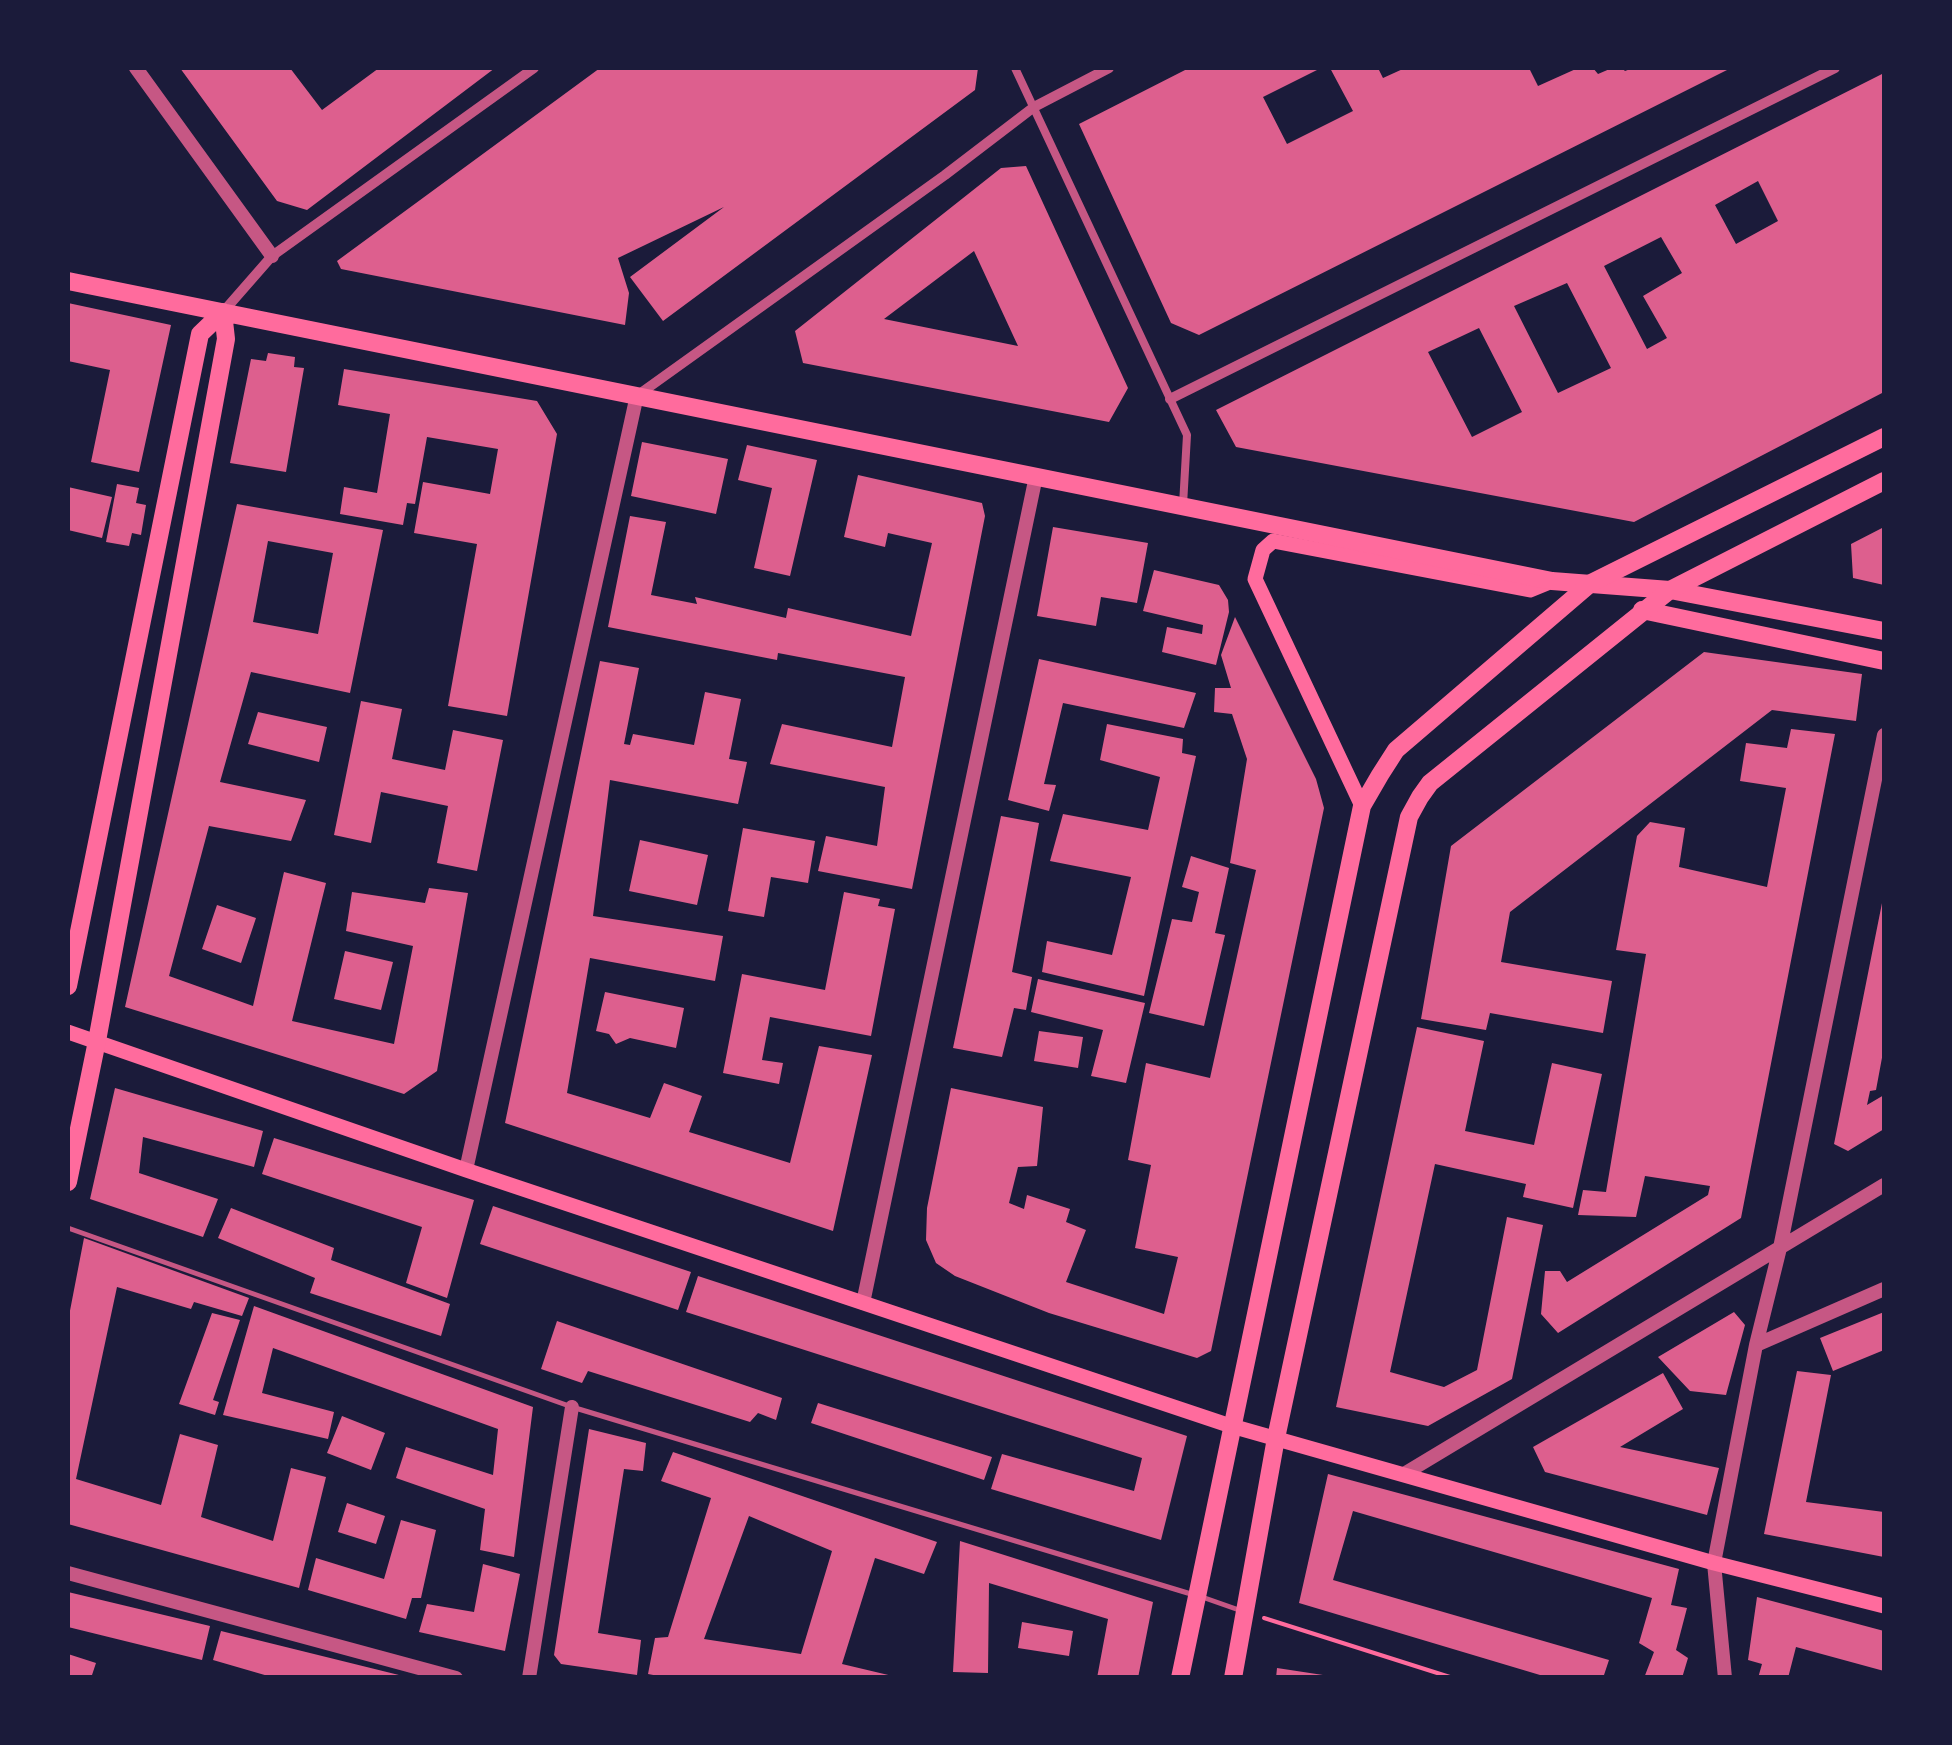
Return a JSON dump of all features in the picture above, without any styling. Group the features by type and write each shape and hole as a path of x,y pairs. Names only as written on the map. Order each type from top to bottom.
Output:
{"main road":[{"path":"68,280 1552,581 1670,590 1884,632"},
{"path":"68,986 200,334 223,312"},
{"path":"68,1182 226,339 223,312"},
{"path":"1180,1678 1362,806 1396,750 1591,584 1884,436"},
{"path":"1234,1678 1276,1438 1410,817 1430,783 1670,590 1884,481"},
{"path":"1362,806 1255,579 1263,550 1273,541 1530,590 1552,581"},
{"path":"1642,610 1884,661"},
{"path":"68,1032 1231,1426 1714,1564 1884,1606"}],"street":[{"path":"136,68 272,256"},
{"path":"223,312 272,256 534,68"},
{"path":"1015,68 1187,435 1183,505"},
{"path":"466,1170 638,395 945,175 1034,106 1109,68"},
{"path":"1170,398 1834,68"},
{"path":"864,1303 1036,476"},
{"path":"1725,1678 1714,1564 1756,1344 1780,1248 1884,735"},
{"path":"1404,1474 1884,1185"},
{"path":"1756,1344 1884,1289"},
{"path":"529,1678 572,1407"},
{"path":"68,1572 456,1678"}],"lane":[{"path":"68,1228 572,1407 1245,1612"}],"path":[{"path":"1245,1612 1453,1678"}],"building":[{"path":"180,68 290,68 322,110 379,68 495,68 307,210 277,201"},
{"path":"600,68 978,68 975,90 663,321 630,277 724,207 618,258 629,293 625,325 341,269 337,261"},
{"path":"1189,68 1321,68 1263,97 1287,144 1353,111 1330,68 1378,68 1383,78 1405,68 1529,68 1538,86 1578,68 1593,68 1598,74 1612,68 1731,68 1199,335 1171,323 1079,124"},
{"path":"1884,73 1884,392 1634,522 1236,447 1216,410","holes":["1758,181 1778,221 1736,244 1715,205","1661,237 1682,273 1643,296 1667,338 1647,349 1604,266","1567,283 1611,368 1558,393 1514,306","1479,328 1522,412 1472,437 1428,352"]},
{"path":"1026,166 1128,388 1109,422 803,363 795,331 1001,168","holes":["974,251 1018,346 884,319"]},
{"path":"68,303 171,325 139,472 91,462 110,370 68,361"},
{"path":"268,353 295,357 294,367 304,368 286,472 230,463 251,359 266,361"},
{"path":"344,369 537,401 557,434 507,716 448,706 477,544 414,533 423,482 490,494 498,449 427,437 415,504 407,503 403,525 340,514 344,487 377,493 390,414 338,405"},
{"path":"642,442 728,459 716,514 631,496"},
{"path":"747,445 817,460 790,576 754,568 772,488 738,480"},
{"path":"858,475 982,503 985,516 912,889 818,871 826,836 877,846 885,787 770,764 782,724 892,747 905,677 778,653 777,660 608,627 630,516 666,522 651,595 697,604 695,597 786,618 788,608 911,636 932,543 888,533 885,547 844,537"},
{"path":"117,484 139,488 136,503 146,505 141,535 132,533 129,546 106,542"},
{"path":"68,487 112,497 102,538 68,530"},
{"path":"237,504 383,530 350,693 251,672 220,782 306,800 291,841 209,826 169,976 253,1006 284,872 326,883 292,1021 394,1044 413,946 346,931 352,892 425,903 429,888 468,893 437,1071 404,1094 125,1007","holes":["268,541 333,553 318,634 253,622"]},
{"path":"1053,527 1148,543 1137,603 1101,597 1096,626 1037,616"},
{"path":"1884,527 1884,585 1853,578 1851,544"},
{"path":"1154,570 1219,585 1228,600 1229,612 1216,665 1162,652 1167,627 1202,634 1203,625 1143,611"},
{"path":"1235,617 1316,779 1324,808 1211,1351 1197,1358 1049,1313 955,1276 936,1263 926,1240 927,1208 951,1088 1043,1107 1037,1166 1018,1167 1009,1203 1024,1209 1027,1195 1070,1209 1066,1222 1086,1230 1066,1282 1164,1314 1178,1257 1135,1248 1151,1165 1128,1160 1146,1063 1210,1078 1256,870 1230,863 1247,759 1232,714 1214,712 1215,688 1231,688 1221,655"},
{"path":"1704,652 1862,674 1856,721 1772,710 1510,912 1501,962 1612,981 1603,1033 1490,1013 1486,1030 1421,1019 1451,846"},
{"path":"1039,659 1196,693 1184,728 1063,703 1044,784 1056,785 1049,811 1008,800"},
{"path":"600,661 639,668 624,744 630,745 633,734 694,745 705,692 741,699 729,759 747,762 738,804 610,780 593,916 723,936 715,981 590,958 567,1093 650,1118 664,1083 702,1096 689,1132 790,1163 819,1046 872,1055 833,1231 505,1123"},
{"path":"361,701 402,709 392,759 445,770 453,730 503,740 477,871 437,863 448,806 381,792 371,843 334,835"},
{"path":"258,712 327,727 319,762 248,744"},
{"path":"1107,724 1183,739 1182,753 1196,756 1144,996 1042,972 1047,941 1112,955 1131,877 1050,861 1063,814 1148,830 1160,777 1100,760"},
{"path":"1791,729 1835,734 1741,1218 1558,1333 1541,1314 1545,1271 1560,1271 1567,1282 1708,1195 1710,1186 1645,1176 1636,1217 1578,1215 1583,1190 1606,1192 1646,954 1616,950 1637,836 1650,822 1685,828 1679,867 1767,887 1786,788 1740,781 1746,743 1787,748"},
{"path":"1001,816 1039,823 1012,972 1032,977 1026,1010 1014,1008 1002,1057 953,1048"},
{"path":"743,828 815,841 808,883 771,877 764,917 728,911"},
{"path":"640,840 708,855 697,905 629,891"},
{"path":"1191,856 1229,868 1215,933 1225,935 1204,1026 1149,1013 1172,919 1192,922 1199,892 1182,887"},
{"path":"844,892 880,899 878,906 895,909 871,1036 770,1017 762,1060 783,1063 779,1084 723,1073 742,974 825,990"},
{"path":"1883,898 1884,1047 1876,1090 1870,1091 1867,1105 1884,1095 1884,1129 1848,1151 1834,1144"},
{"path":"217,905 256,918 241,963 202,949"},
{"path":"345,951 393,962 381,1010 334,999"},
{"path":"1038,979 1145,1003 1126,1083 1091,1076 1103,1030 1031,1012"},
{"path":"605,992 684,1008 676,1048 630,1038 616,1044 609,1034 596,1031"},
{"path":"1417,1027 1484,1041 1465,1131 1534,1145 1552,1063 1602,1074 1573,1208 1523,1197 1526,1184 1435,1164 1390,1372 1444,1387 1477,1370 1507,1217 1543,1225 1512,1379 1428,1426 1336,1407"},
{"path":"1039,1031 1083,1037 1078,1068 1034,1061"},
{"path":"115,1088 263,1131 254,1167 143,1137 139,1173 218,1199 203,1237 90,1199"},
{"path":"274,1138 474,1200 447,1298 406,1283 422,1227 262,1174"},
{"path":"493,1206 691,1272 678,1310 480,1244"},
{"path":"231,1208 334,1248 331,1260 450,1304 441,1336 310,1293 315,1278 218,1238"},
{"path":"84,1238 249,1298 242,1316 194,1302 191,1309 117,1287 76,1479 161,1505 180,1434 218,1445 201,1517 273,1541 291,1468 326,1477 299,1588 68,1524 68,1321"},
{"path":"698,1276 1187,1436 1161,1540 991,1489 1002,1454 1134,1491 1142,1458 686,1312"},
{"path":"254,1306 533,1407 514,1557 480,1550 485,1509 396,1478 406,1447 493,1475 498,1429 273,1348 262,1393 334,1412 328,1439 223,1415"},
{"path":"1734,1312 1745,1325 1726,1395 1690,1391 1658,1357"},
{"path":"1884,1312 1884,1350 1833,1371 1820,1338"},
{"path":"212,1313 240,1320 213,1400 219,1402 215,1415 179,1404"},
{"path":"557,1321 782,1398 776,1420 758,1413 750,1422 588,1371 582,1383 541,1369"},
{"path":"1797,1371 1831,1375 1806,1502 1884,1512 1884,1557 1764,1534"},
{"path":"1663,1373 1683,1409 1620,1447 1719,1468 1707,1515 1545,1472 1533,1447"},
{"path":"818,1403 992,1457 984,1480 811,1423"},
{"path":"342,1416 385,1433 371,1470 327,1453"},
{"path":"589,1429 646,1443 643,1471 624,1469 598,1633 641,1640 637,1675 561,1664 554,1655"},
{"path":"673,1452 937,1542 924,1574 875,1558 842,1664 901,1678 669,1678 648,1674 655,1638 668,1637 711,1498 661,1481","holes":["749,1516 832,1551 801,1654 704,1639"]},
{"path":"1328,1474 1679,1569 1671,1605 1687,1608 1676,1650 1688,1658 1682,1678 1644,1678 1654,1652 1639,1643 1652,1598 1353,1511 1333,1580 1609,1660 1603,1678 1550,1678 1299,1603"},
{"path":"347,1503 385,1516 376,1544 338,1532"},
{"path":"401,1520 436,1530 421,1598 412,1598 406,1619 308,1590 316,1558 384,1579"},
{"path":"960,1541 1153,1602 1138,1678 1097,1678 1108,1619 989,1583 988,1673 953,1672"},
{"path":"483,1564 520,1574 505,1651 419,1632 427,1604 474,1612"},
{"path":"68,1592 210,1626 202,1660 68,1627"},
{"path":"1757,1597 1884,1631 1884,1671 1796,1647 1788,1678 1758,1678 1762,1664 1748,1660"},
{"path":"1022,1622 1073,1631 1069,1656 1018,1648"},
{"path":"221,1631 403,1678 275,1678 213,1660"},
{"path":"68,1654 96,1663 91,1678 68,1678"},
{"path":"1277,1668 1323,1675 1323,1678 1276,1678"}]}
